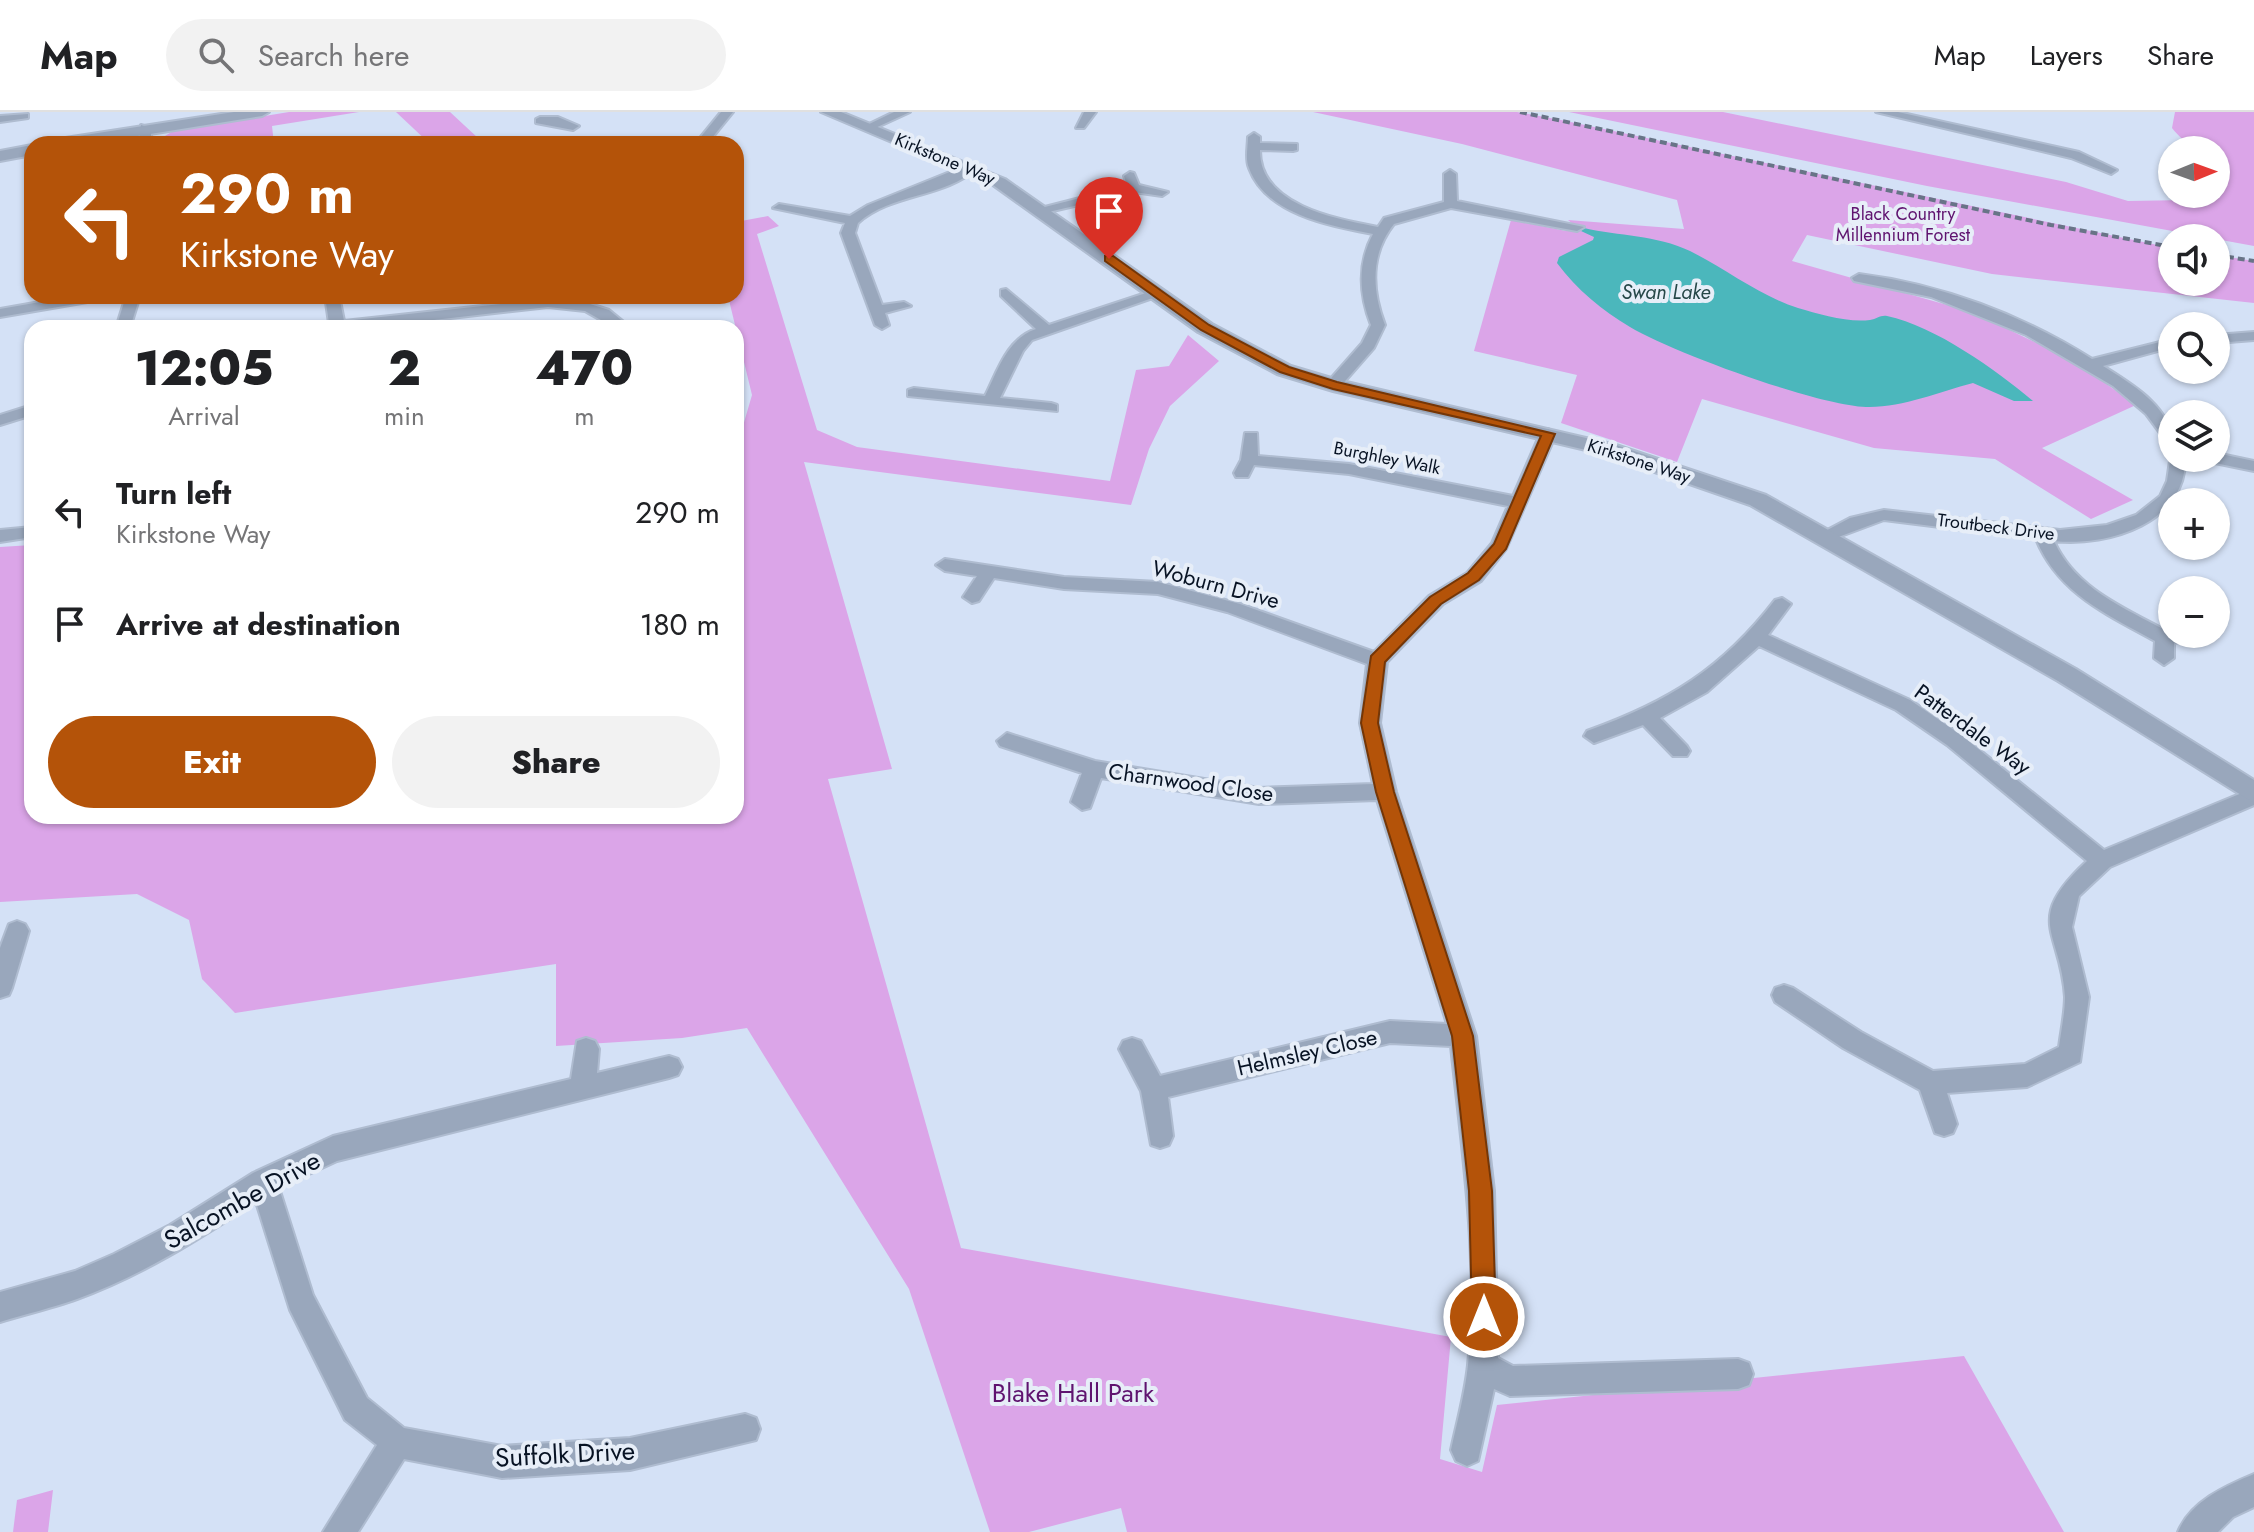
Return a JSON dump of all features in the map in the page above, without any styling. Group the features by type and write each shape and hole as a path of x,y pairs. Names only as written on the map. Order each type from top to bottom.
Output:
{"street":[{"path":"145,136 262,112"},
{"path":"708,136 727,112"},
{"name":"Kirkstone Way","path":"828,112 999,182 1205,328 1284,370 1333,385 1609,449 1758,500 2067,675 2254,795"},
{"path":"869,127 904,112"},
{"path":"1080,126 1090,112"},
{"path":"1882,112 1938,123 2005,142 2075,155 2111,170"},
{"path":"1938,123 1959,112"},
{"path":"0,119 24,116"},
{"path":"540,121 562,116 573,126"},
{"path":"1293,147 1254,142 1256,171 1278,196 1319,216 1379,231"},
{"path":"0,156 24,152"},
{"path":"2092,178 2124,163"},
{"path":"904,306 881,317 848,233 853,220 866,210 933,188 971,168"},
{"path":"1450,174 1451,204"},
{"path":"1040,210 1132,182 1162,192"},
{"path":"1333,385 1369,345 1378,325 1369,305 1368,268 1379,231 1389,221 1404,214 1451,204 1546,214 1577,227"},
{"path":"779,208 853,220"},
{"path":"1859,278 1888,273 2023,326 2090,365 2150,406 2158,418"},
{"path":"1006,293 1045,329"},
{"path":"991,399 1016,349 1027,337 1157,294"},
{"path":"0,313 52,304"},
{"path":"385,320 511,304"},
{"path":"573,304 604,313 613,320"},
{"path":"2230,338 2254,336"},
{"path":"2090,365 2158,346"},
{"path":"914,393 991,399 1051,408"},
{"path":"0,420 24,412"},
{"path":"1467,1450 1483,1366 1480,1191 1463,1036 1385,792 1370,723 1377,660 1436,600 1474,577 1500,545 1548,434"},
{"name":"Burghley Walk","path":"1251,436 1245,467 1349,469 1516,502"},
{"path":"2230,461 2254,466"},
{"name":"Troutbeck Drive","path":"1825,536 1856,522 1884,515 2043,535 2086,536 2126,527 2160,505 2175,484 2176,472"},
{"path":"0,536 24,533"},
{"path":"2043,535 2050,558 2065,579 2158,644"},
{"name":"Woburn Drive","path":"945,565 1064,583 1158,588 1233,608 1377,660"},
{"path":"972,597 989,572"},
{"path":"1594,736 1648,718 1686,699 1758,638 1782,604"},
{"name":"Patterdale Way","path":"1758,638 1903,705 1954,740 2102,861"},
{"path":"1648,718 1680,751"},
{"name":"Charnwood Close","path":"1007,741 1094,769 1259,796 1385,792"},
{"name":"Charnwood Close","path":"1082,802 1094,769"},
{"path":"1784,995 1852,1040 1931,1083 2027,1075 2071,1054 2077,997 2060,927 2069,892 2102,861 2254,795"},
{"path":"0,984 17,931"},
{"name":"Helmsley Close","path":"1154,1089 1390,1032 1463,1036"},
{"path":"583,1086 586,1049"},
{"path":"1132,1049 1154,1089 1160,1136"},
{"name":"Salcombe Drive","path":"0,1307 76,1285 124,1264 180,1235 263,1182 333,1149 669,1067"},
{"path":"1931,1083 1944,1124"},
{"name":"Suffolk Drive","path":"263,1182 300,1300 356,1409 397,1442 502,1462 630,1454 745,1429"},
{"path":"1483,1366 1510,1381 1738,1374"},
{"path":"339,1532 397,1442"},
{"path":"2194,1532 2222,1506 2254,1490"}],"green space":[{"path":"289,112 359,112 272,126 273,136 165,136 173,131"},
{"path":"396,112 450,112 476,136 422,136"},
{"path":"1313,112 1517,112 2158,245 2158,292 1992,274 1807,235 1792,261 1972,312 2074,361 2136,405 2042,448 2133,500 2091,519 1995,459 1874,448 1702,399 1677,462 1561,423 1577,375 1474,351 1511,220 1566,231 1576,227 1568,220 1684,229 1677,200 1462,144"},
{"name":"Black Country Millennium Forest","path":"1569,112 1723,112 2066,182 2128,201 2158,200 2158,208 2230,208 2230,136 2180,136 2172,128 2175,112 2254,112 2254,246 2230,242 2230,224 2158,224 2158,228 1927,186"},
{"name":"Blake Hall Park","path":"768,216 779,226 757,234 817,430 857,447 1110,481 1136,370 1169,366 1188,335 1219,361 1170,406 1149,449 1131,505 804,462 892,769 828,779 961,1248 1451,1337 1440,1459 1482,1472 1497,1405 1964,1356 2064,1532 1127,1532 1121,1508 1029,1532 990,1532 909,1289 747,1028 682,1038 556,1046 556,964 235,1013 202,979 189,920 137,894 0,902 0,547 24,546 24,824 744,824 744,422 752,395 744,362 744,320 734,320 730,304 744,304 744,220"},
{"path":"2230,257 2254,261 2254,303 2191,296 2230,296"},
{"path":"53,1490 48,1532 13,1532 17,1500"}],"water":[{"name":"Swan Lake","path":"1584,228 1677,246 1770,297 1798,308 1843,319 1861,321 1885,316 1906,321 1945,339 2033,401 2014,401 1973,383 1906,402 1866,407 1781,388 1711,363 1630,327 1573,282 1557,263 1559,257 1593,240 1594,237 1581,231"}],"railway":[{"path":"1520,112 2051,225 2158,244"},
{"path":"2230,257 2254,261"}],"route":[{"path":"1109,259 1205,328 1284,370 1333,385 1548,434 1500,545 1474,577 1436,600 1377,660 1370,723 1385,792 1463,1036 1480,1191 1484,1317"}]}
